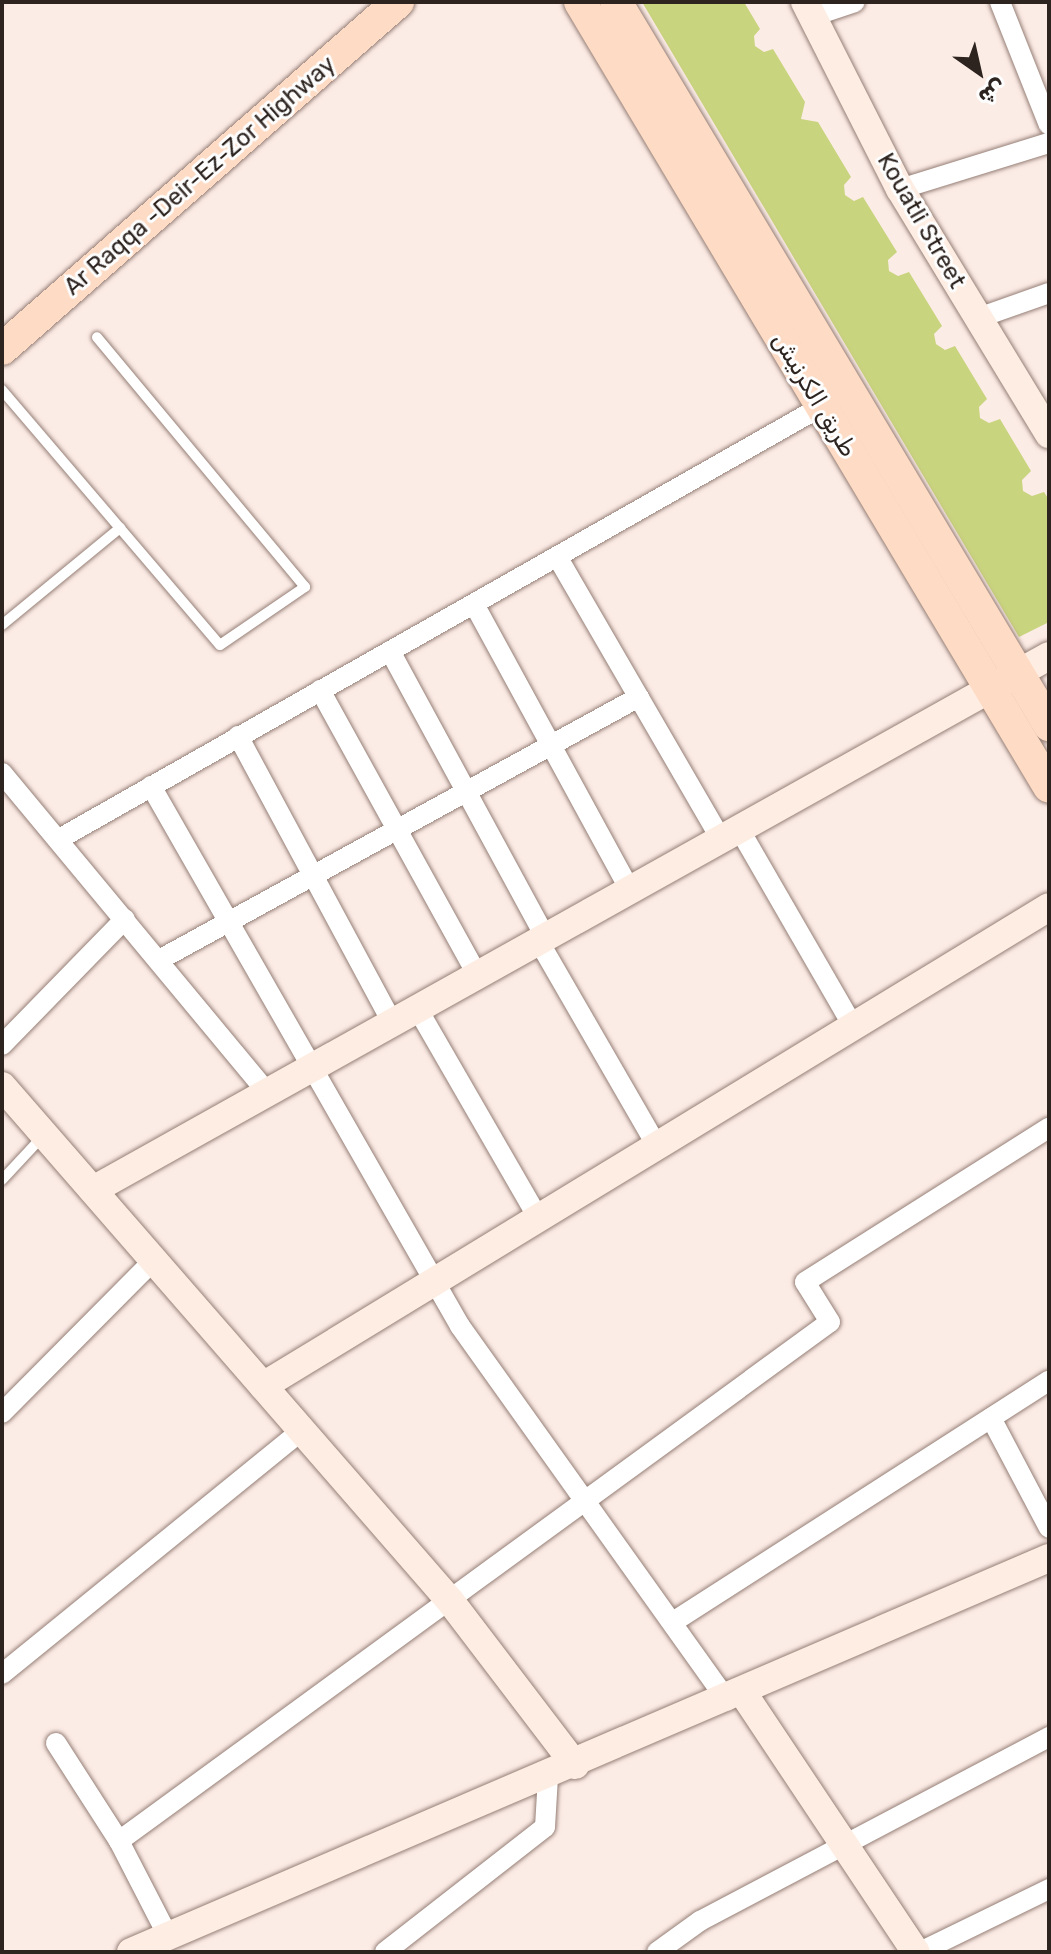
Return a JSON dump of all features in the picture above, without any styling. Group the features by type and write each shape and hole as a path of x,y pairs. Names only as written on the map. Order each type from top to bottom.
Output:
{"main road":[{"name":"Ar Raqqa -Deir-Ez-Zor Highway","path":"2,320 364,2"},
{"name":"Ar Raqqa -Deir-Ez-Zor Highway","path":"2,349 398,2"},
{"name":"طريق الكرنيش","path":"580,2 1049,787"},
{"name":"طريق الكرنيش","path":"616,2 1049,725"}],"street":[{"path":"807,10 855,2"},
{"path":"1000,2 1049,125"},
{"name":"Kouatli Street","path":"807,10 900,189 1049,434"},
{"path":"900,189 1049,143"},
{"path":"978,318 1049,293"},
{"path":"59,839 849,391"},
{"path":"558,558 639,697 853,1026"},
{"path":"474,604 629,888"},
{"path":"390,651 468,791 542,938 657,1146"},
{"path":"93,1190 1049,656"},
{"path":"320,690 394,832 477,974"},
{"path":"159,960 639,697"},
{"path":"238,736 392,1022"},
{"path":"2,773 267,1092"},
{"path":"151,786 313,1066 433,1282 673,1622 735,1696 846,1844 918,1952 1049,1889"},
{"path":"263,1386 1049,907"},
{"path":"2,1045 125,919"},
{"path":"417,1008 538,1218"},
{"path":"2,1086 451,1602 575,1765"},
{"path":"119,1841 451,1602 830,1322 805,1282 1049,1128"},
{"path":"2,1413 154,1260"},
{"path":"673,1622 1049,1381"},
{"path":"991,1418 1049,1528"},
{"path":"2,1674 302,1430"},
{"path":"131,1952 575,1765 1049,1558"},
{"path":"657,1952 700,1921 1049,1737"},
{"path":"56,1743 119,1841 168,1936"},
{"path":"385,1952 545,1827 548,1776"}],"lane":[{"path":"2,390 220,645 305,587 97,337"},
{"path":"2,625 120,528"},
{"path":"2,1180 44,1134"}],"green space":[{"path":"642,2 744,2 760,29 754,36 755,46 764,52 773,49 805,102 801,119 818,122 851,177 844,185 845,195 854,201 863,197 897,252 888,260 889,271 898,276 909,272 942,326 934,334 936,344 945,350 955,346 987,399 979,407 980,418 989,423 1000,419 1031,471 1022,480 1023,491 1032,496 1044,492 1049,500 1049,622 1019,637"}]}
